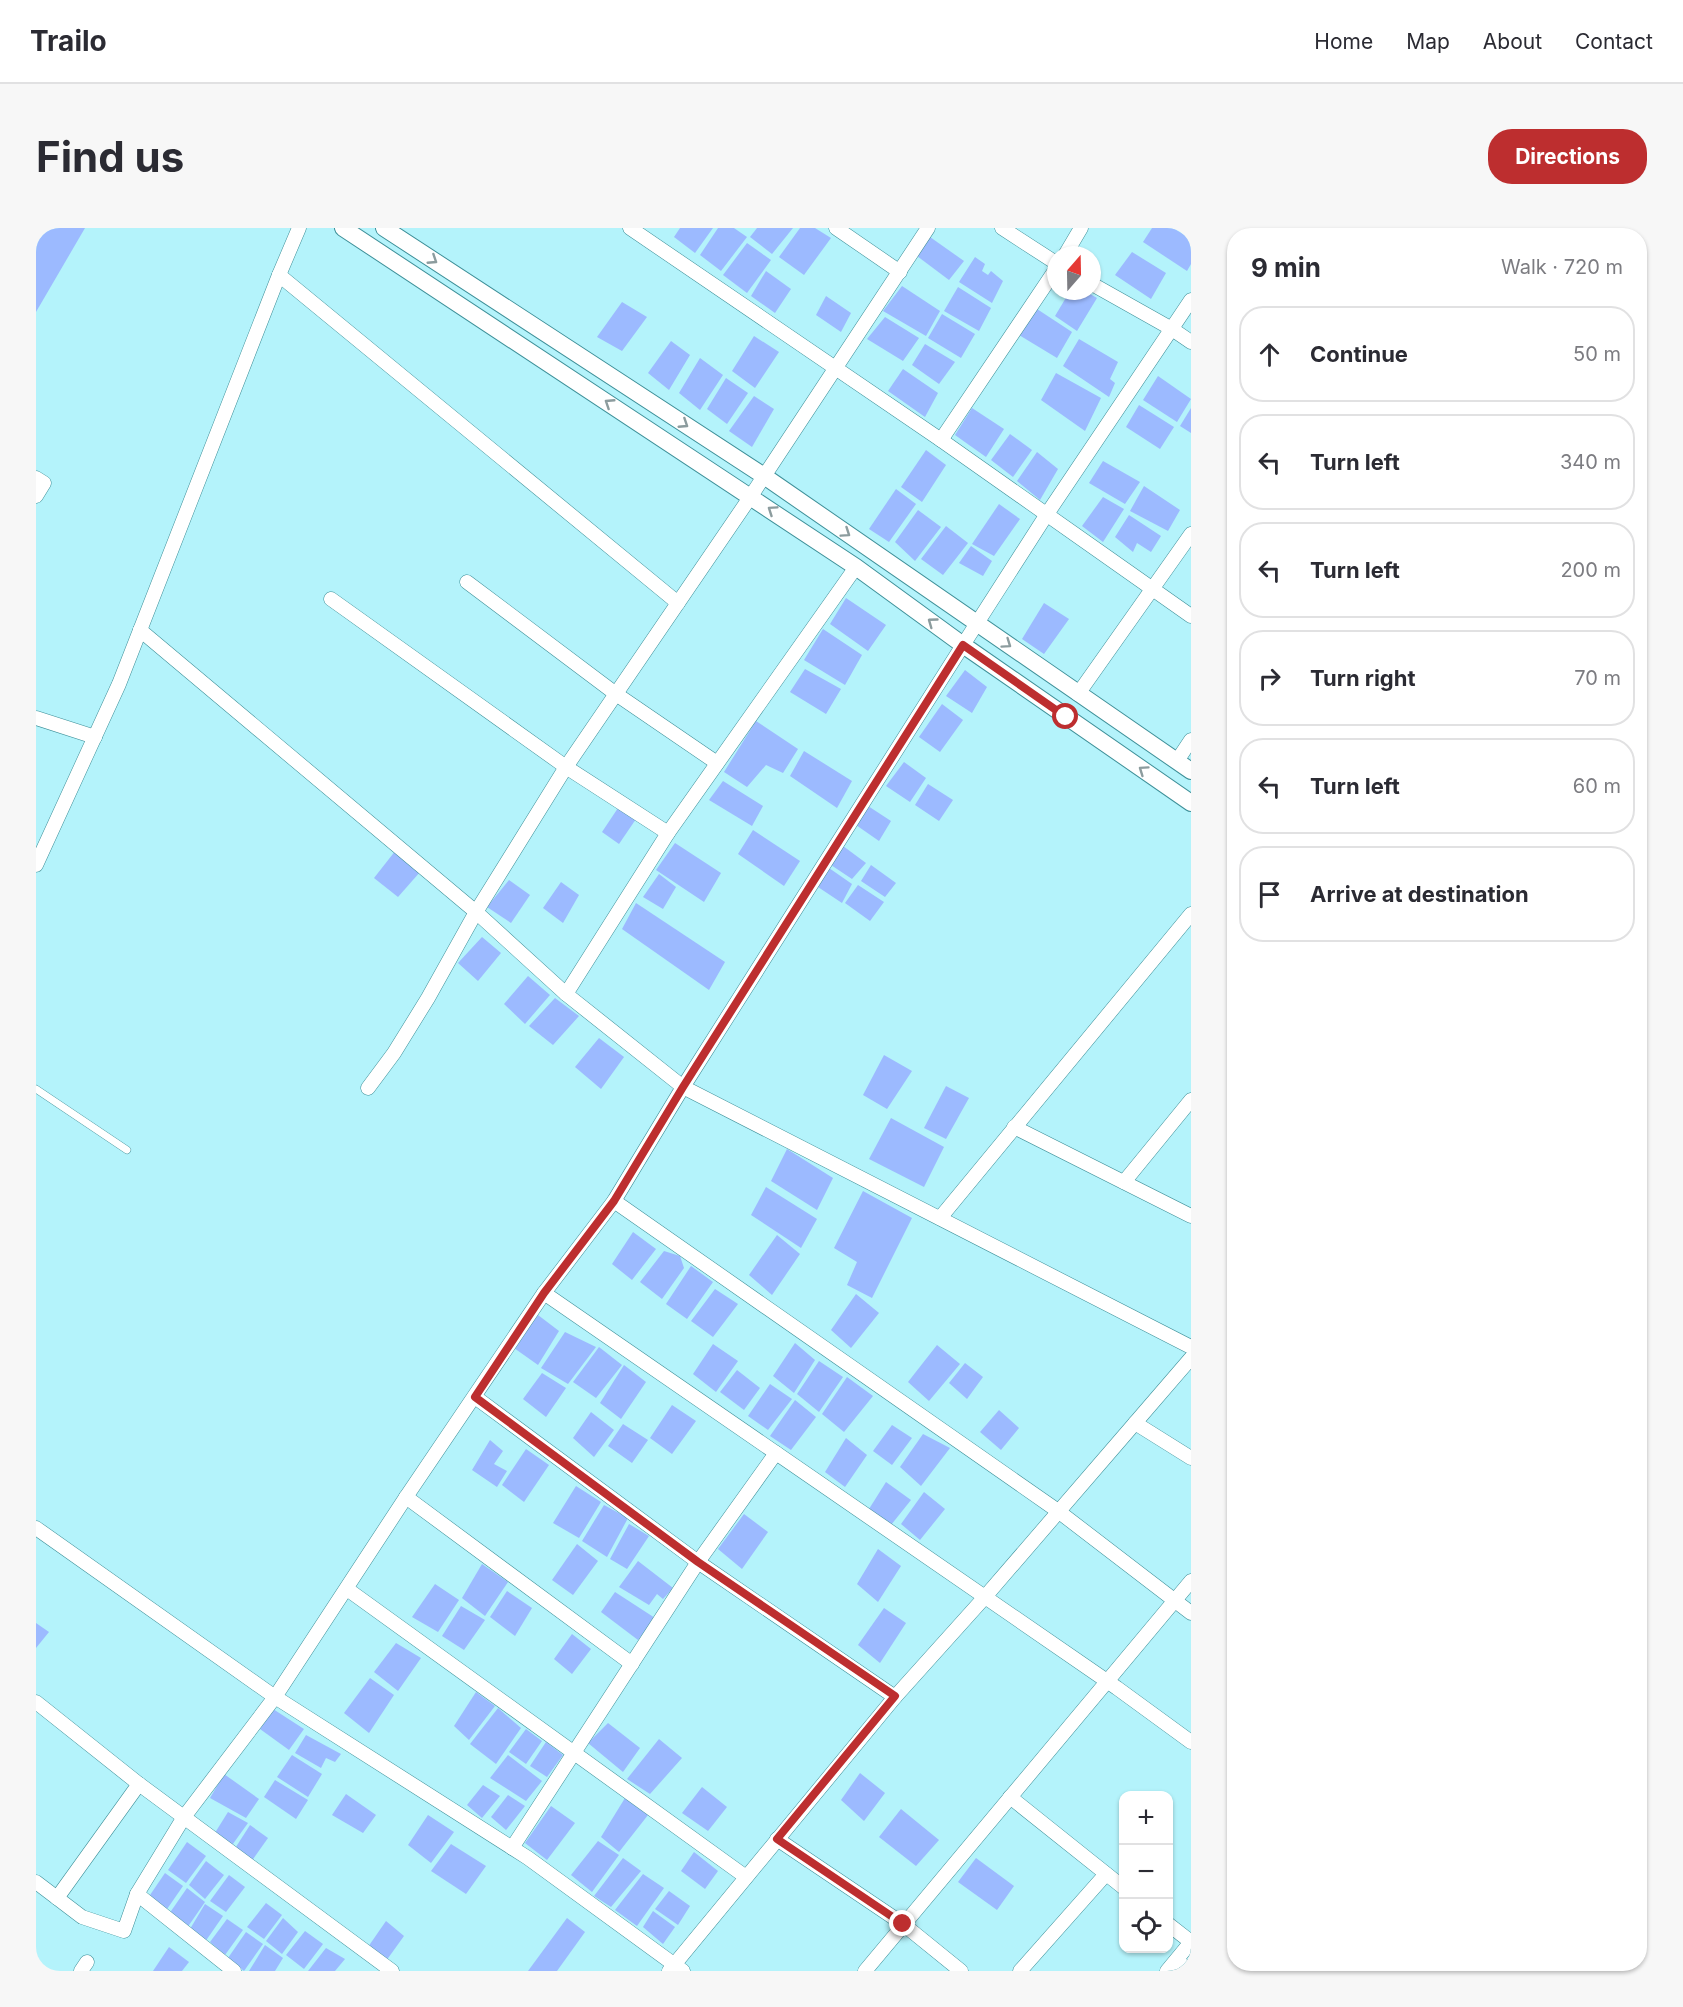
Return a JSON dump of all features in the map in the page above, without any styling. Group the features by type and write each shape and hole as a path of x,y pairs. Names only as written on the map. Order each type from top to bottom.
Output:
{"street":[{"path":"36,865 119,684 299,228"},
{"path":"344,228 856,567 963,645 1191,803"},
{"path":"384,228 764,476 1191,771"},
{"path":"630,228 941,440 1191,616"},
{"path":"836,228 900,272"},
{"path":"368,1088 406,1034 476,912 566,767 751,496 928,228"},
{"path":"1002,228 1047,257"},
{"path":"1071,246 1082,228"},
{"path":"279,275 678,603"},
{"path":"941,440 1047,282"},
{"path":"1101,289 1191,342"},
{"path":"36,1882 82,1917 124,1931 136,1894 184,1817 275,1697 406,1497 544,1293 614,1201 683,1087 977,623 1047,514 1191,300"},
{"path":"36,477 44,483 36,496"},
{"path":"1078,694 1191,534"},
{"path":"566,994 668,833 856,567"},
{"path":"467,582 616,694 717,763"},
{"path":"331,599 566,767 668,833"},
{"path":"140,630 476,912 566,994 683,1087 1191,1347"},
{"path":"36,718 95,736"},
{"path":"1177,761 1191,740"},
{"path":"940,1218 1191,914"},
{"path":"1124,1182 1191,1100"},
{"path":"1014,1127 1191,1216"},
{"path":"614,1201 1058,1511 1191,1613"},
{"path":"544,1293 1108,1682 1191,1742"},
{"path":"36,1528 275,1697 512,1848 675,1969 746,1877 895,1696 984,1598 1191,1358"},
{"path":"475,1397 698,1562 895,1696"},
{"path":"1135,1423 1191,1458"},
{"path":"512,1848 698,1562 776,1453"},
{"path":"406,1497 632,1664"},
{"path":"865,1971 1191,1581"},
{"path":"347,1589 746,1877"},
{"path":"36,1702 139,1784 388,1970"},
{"path":"57,1898 139,1784"},
{"path":"1010,1797 1119,1884"},
{"path":"777,1839 903,1924 961,1971"},
{"path":"1020,1971 1106,1874"},
{"path":"136,1894 234,1971"},
{"path":"1167,1971 1191,1942 1173,1928"},
{"path":"1177,1960 1191,1971"}],"lane":[{"path":"36,1089 127,1150"}],"building":[{"path":"36,228 85,228 36,312"},
{"path":"680,228 713,228 695,253 674,237"},
{"path":"718,228 734,228 747,237 721,271 700,255"},
{"path":"757,228 793,228 772,254 750,237"},
{"path":"800,228 815,228 831,238 804,275 779,257"},
{"path":"1152,228 1173,228 1191,239 1191,264 1187,271 1143,242"},
{"path":"930,237 964,261 949,280 917,256"},
{"path":"747,243 771,260 747,293 723,275"},
{"path":"1132,252 1166,273 1151,299 1115,275"},
{"path":"975,257 985,264 982,271 988,275 991,271 1003,281 992,303 959,282"},
{"path":"766,271 791,289 775,313 751,296"},
{"path":"902,286 940,311 926,336 883,311"},
{"path":"958,287 991,308 979,331 944,311"},
{"path":"826,296 851,313 841,332 816,315"},
{"path":"1065,300 1096,300 1077,331 1055,316"},
{"path":"622,302 647,317 622,351 597,337"},
{"path":"1037,309 1072,332 1057,358 1019,335"},
{"path":"942,314 975,334 961,358 928,338"},
{"path":"885,317 919,338 903,361 867,339"},
{"path":"754,336 779,352 755,388 732,371"},
{"path":"1079,339 1118,362 1110,379 1115,383 1109,397 1063,366"},
{"path":"671,341 690,355 669,390 648,373"},
{"path":"925,344 955,362 939,384 912,365"},
{"path":"700,358 723,375 700,410 679,393"},
{"path":"903,369 938,393 925,417 888,391"},
{"path":"1056,373 1101,398 1085,431 1041,400"},
{"path":"1158,376 1191,399 1177,422 1143,400"},
{"path":"726,378 748,393 727,424 707,409"},
{"path":"754,396 774,409 752,447 729,431"},
{"path":"1139,405 1174,427 1160,449 1126,427"},
{"path":"972,408 1004,429 986,457 955,435"},
{"path":"1191,408 1191,433 1180,426"},
{"path":"1010,434 1032,450 1013,477 991,460"},
{"path":"926,450 946,465 922,502 901,487"},
{"path":"1037,452 1058,469 1040,500 1017,481"},
{"path":"1103,461 1140,482 1125,504 1089,483"},
{"path":"1144,486 1180,510 1168,531 1130,511"},
{"path":"896,489 916,504 889,542 869,529"},
{"path":"1103,497 1124,509 1103,542 1082,526"},
{"path":"999,504 1020,519 994,556 972,544"},
{"path":"918,510 941,527 915,561 895,542"},
{"path":"1129,515 1161,536 1151,552 1137,543 1133,552 1115,537"},
{"path":"946,526 968,543 943,575 921,559"},
{"path":"971,546 992,561 983,576 959,563"},
{"path":"846,598 886,625 868,651 830,624"},
{"path":"1044,603 1069,619 1044,654 1022,639"},
{"path":"823,629 862,655 845,685 804,660"},
{"path":"805,669 841,689 826,714 790,692"},
{"path":"965,670 987,687 972,713 946,696"},
{"path":"942,704 963,720 940,752 919,737"},
{"path":"756,721 798,749 783,773 766,765 747,787 724,772"},
{"path":"804,751 852,781 837,808 790,776"},
{"path":"904,762 926,778 910,802 886,786"},
{"path":"723,781 763,806 752,826 709,800"},
{"path":"928,784 953,800 939,821 915,805"},
{"path":"868,806 891,821 879,841 856,825"},
{"path":"618,808 636,819 619,844 602,832"},
{"path":"753,830 800,861 784,886 738,854"},
{"path":"675,843 721,873 704,902 656,870"},
{"path":"843,846 866,863 852,879 831,865"},
{"path":"396,850 420,872 398,897 374,878"},
{"path":"871,865 896,883 885,897 861,881"},
{"path":"829,868 852,884 842,903 818,887"},
{"path":"659,874 676,887 663,909 643,897"},
{"path":"509,880 530,895 511,923 487,907"},
{"path":"561,882 579,895 563,923 543,908"},
{"path":"858,885 884,902 870,921 845,903"},
{"path":"636,903 725,962 709,990 622,929"},
{"path":"482,937 501,953 478,981 458,963"},
{"path":"528,976 550,995 525,1024 504,1004"},
{"path":"555,998 579,1016 553,1045 529,1026"},
{"path":"599,1038 624,1057 601,1089 575,1067"},
{"path":"884,1055 912,1071 887,1109 863,1095"},
{"path":"946,1086 969,1098 946,1139 924,1128"},
{"path":"891,1118 944,1147 924,1187 869,1159"},
{"path":"787,1149 833,1178 817,1210 771,1181"},
{"path":"766,1187 817,1219 801,1248 751,1215"},
{"path":"863,1191 912,1218 872,1298 847,1285 857,1262 834,1248"},
{"path":"633,1232 656,1249 632,1280 612,1264"},
{"path":"777,1235 800,1254 772,1295 749,1275"},
{"path":"664,1251 680,1256 684,1268 662,1299 640,1282"},
{"path":"691,1266 713,1282 687,1319 666,1304"},
{"path":"715,1289 738,1304 713,1337 691,1321"},
{"path":"856,1294 879,1313 851,1348 831,1330"},
{"path":"538,1315 559,1331 538,1365 514,1348"},
{"path":"565,1332 596,1347 568,1384 541,1368"},
{"path":"795,1343 815,1360 794,1393 773,1376"},
{"path":"713,1344 738,1361 716,1392 693,1374"},
{"path":"937,1345 960,1364 929,1401 908,1382"},
{"path":"599,1347 622,1365 596,1398 573,1382"},
{"path":"819,1361 843,1377 819,1412 797,1394"},
{"path":"965,1363 983,1377 967,1399 949,1383"},
{"path":"624,1365 646,1382 621,1419 600,1403"},
{"path":"737,1370 760,1388 744,1410 720,1392"},
{"path":"542,1373 566,1388 546,1417 523,1399"},
{"path":"847,1377 873,1396 844,1432 822,1414"},
{"path":"770,1384 792,1399 768,1430 748,1416"},
{"path":"795,1400 816,1417 791,1450 770,1436"},
{"path":"672,1405 696,1421 672,1454 650,1438"},
{"path":"999,1410 1019,1428 1001,1450 980,1432"},
{"path":"591,1412 614,1430 594,1457 573,1438"},
{"path":"623,1424 648,1440 632,1463 608,1446"},
{"path":"892,1425 912,1438 892,1465 873,1451"},
{"path":"923,1434 950,1448 921,1486 900,1467"},
{"path":"846,1438 867,1455 845,1487 825,1472"},
{"path":"490,1440 503,1451 494,1464 507,1471 497,1487 472,1470"},
{"path":"526,1449 549,1465 524,1502 502,1485"},
{"path":"886,1482 911,1500 891,1525 869,1509"},
{"path":"576,1486 601,1502 579,1538 553,1523"},
{"path":"924,1492 945,1509 920,1540 901,1524"},
{"path":"604,1505 628,1518 607,1557 582,1541"},
{"path":"744,1514 768,1532 742,1569 718,1549"},
{"path":"629,1524 649,1536 627,1569 610,1559"},
{"path":"577,1544 598,1561 573,1595 552,1580"},
{"path":"878,1549 901,1566 878,1602 857,1584"},
{"path":"638,1561 673,1588 663,1599 657,1594 649,1605 619,1587"},
{"path":"482,1564 508,1582 485,1616 462,1598"},
{"path":"435,1584 459,1600 438,1632 412,1617"},
{"path":"507,1591 532,1608 515,1636 490,1617"},
{"path":"615,1592 655,1618 638,1640 601,1612"},
{"path":"461,1606 485,1620 464,1650 442,1636"},
{"path":"884,1608 906,1623 880,1663 858,1645"},
{"path":"36,1623 49,1632 36,1648"},
{"path":"572,1634 591,1649 572,1674 554,1659"},
{"path":"396,1643 421,1658 398,1691 374,1672"},
{"path":"370,1678 394,1695 369,1733 344,1713"},
{"path":"476,1692 495,1706 469,1740 454,1726"},
{"path":"498,1708 521,1728 496,1764 470,1744"},
{"path":"273,1709 304,1729 289,1750 260,1729"},
{"path":"608,1723 640,1748 623,1772 588,1743"},
{"path":"526,1729 542,1741 526,1764 509,1752"},
{"path":"306,1735 341,1754 335,1762 326,1758 321,1768 295,1753"},
{"path":"659,1739 682,1758 650,1794 627,1779"},
{"path":"546,1742 563,1755 547,1777 530,1766"},
{"path":"292,1755 322,1774 308,1797 277,1777"},
{"path":"508,1755 542,1781 526,1801 490,1778"},
{"path":"860,1773 885,1793 864,1821 841,1800"},
{"path":"224,1774 259,1799 246,1818 210,1798"},
{"path":"275,1780 308,1800 296,1819 264,1797"},
{"path":"483,1785 500,1796 482,1818 467,1805"},
{"path":"702,1787 727,1807 708,1831 682,1813"},
{"path":"346,1794 376,1815 363,1833 332,1815"},
{"path":"508,1795 525,1806 506,1830 491,1817"},
{"path":"625,1798 648,1815 619,1852 601,1837"},
{"path":"551,1806 575,1823 547,1860 525,1843"},
{"path":"901,1809 939,1840 916,1866 879,1837"},
{"path":"228,1812 248,1823 230,1848 213,1836"},
{"path":"428,1815 454,1832 431,1863 408,1845"},
{"path":"250,1825 268,1838 251,1862 234,1850"},
{"path":"598,1841 619,1855 592,1892 571,1875"},
{"path":"187,1842 206,1856 186,1883 168,1870"},
{"path":"451,1844 486,1866 466,1894 431,1871"},
{"path":"694,1852 718,1871 705,1889 681,1871"},
{"path":"623,1858 641,1871 611,1907 594,1896"},
{"path":"976,1858 1014,1886 997,1910 958,1882"},
{"path":"206,1861 224,1875 205,1899 189,1885"},
{"path":"165,1873 183,1886 165,1912 148,1898"},
{"path":"643,1874 664,1888 637,1926 615,1910"},
{"path":"229,1875 245,1887 226,1912 210,1901"},
{"path":"187,1888 205,1902 187,1928 169,1914"},
{"path":"669,1891 690,1906 678,1925 655,1909"},
{"path":"266,1903 282,1915 264,1939 247,1927"},
{"path":"205,1904 223,1916 205,1942 190,1929"},
{"path":"653,1911 675,1927 663,1944 643,1927"},
{"path":"283,1918 298,1932 282,1954 266,1941"},
{"path":"567,1918 585,1932 557,1971 528,1971"},
{"path":"227,1919 243,1930 225,1955 210,1942"},
{"path":"386,1921 404,1936 386,1961 368,1947"},
{"path":"305,1931 323,1944 304,1969 286,1955"},
{"path":"246,1932 263,1944 244,1971 228,1958"},
{"path":"265,1945 283,1958 275,1971 249,1971"},
{"path":"169,1947 189,1962 182,1971 153,1971"},
{"path":"326,1948 345,1959 335,1971 308,1971"}],"route":[{"path":"903,1924 777,1839 895,1696 698,1562 475,1397 544,1293 614,1201 683,1087 963,645 1066,717"}]}
